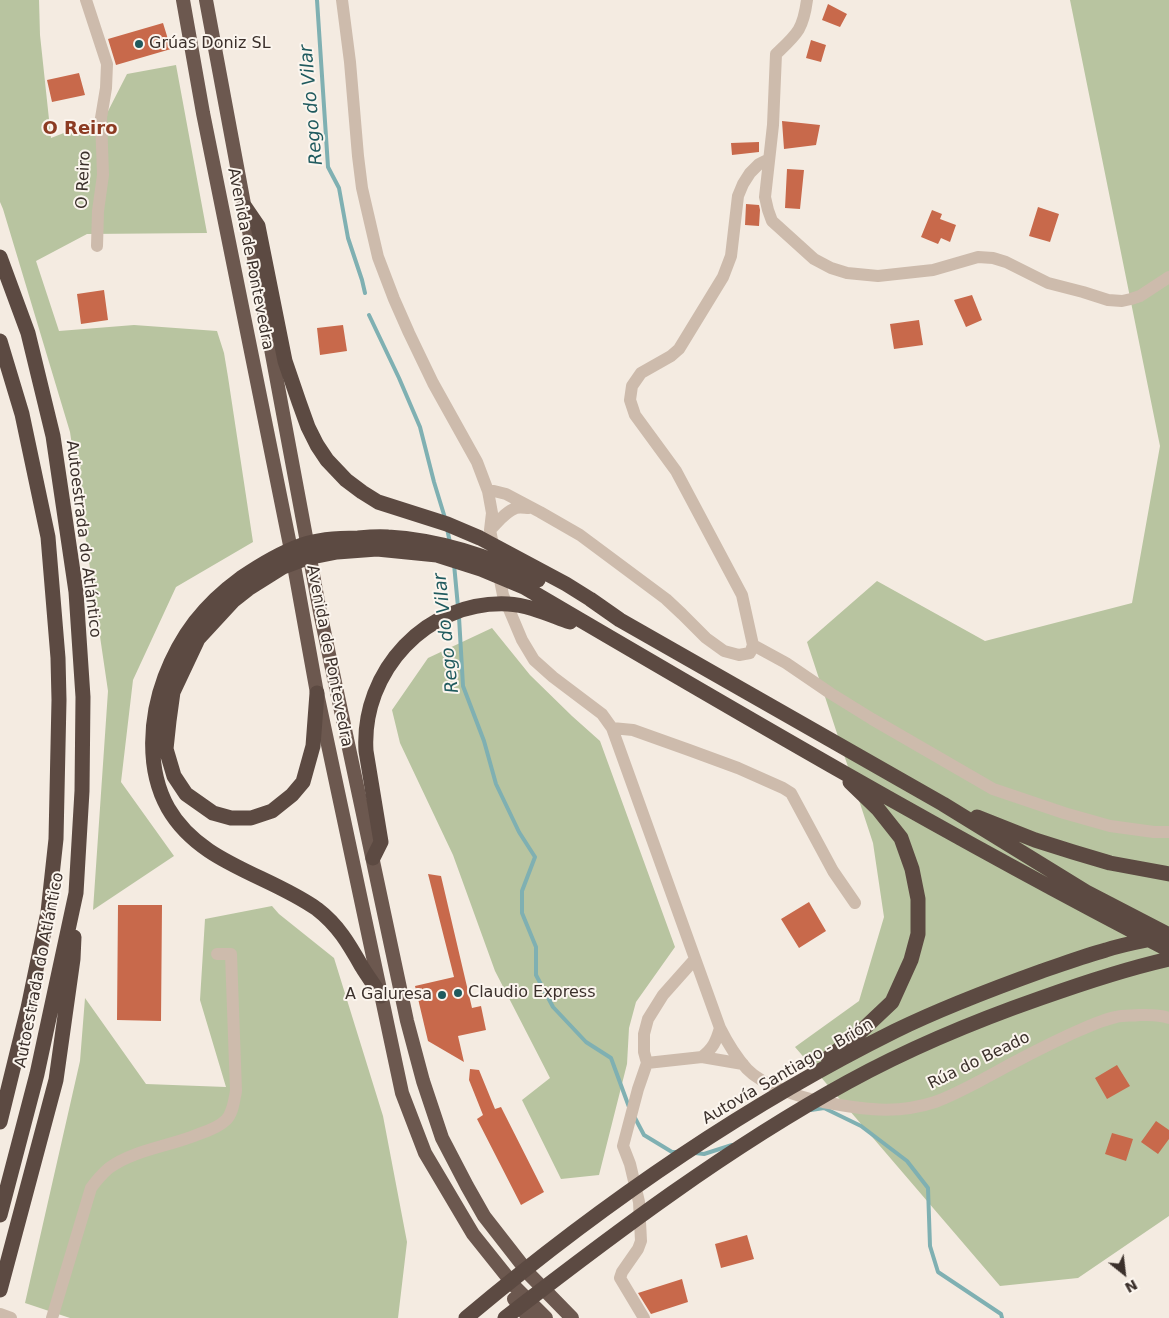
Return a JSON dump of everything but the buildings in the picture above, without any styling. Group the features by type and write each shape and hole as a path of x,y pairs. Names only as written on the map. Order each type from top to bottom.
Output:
{"highway":[{"name":"Avenida de Pontevedra","path":"184,0 205,122 317,693 402,1093 425,1153 473,1234 517,1289 546,1318"},
{"name":"Avenida de Pontevedra","path":"206,0 320,612 407,1020 422,1081 442,1138 484,1216 530,1275 572,1318"},
{"path":"245,207 258,226 286,361 308,427 327,460 346,480 378,502 447,524 480,538 600,632 833,766 1082,898 1169,950"},
{"name":"Autoestrada do Atlántico","path":"0,257 28,333 50,427 62,490 76,592 83,697 82,791 76,893 37,1074 0,1215"},
{"name":"Autoestrada do Atlántico","path":"0,341 22,414 48,536 58,658 59,700 56,839 48,912 28,1008 0,1122"},
{"path":"381,996 346,938 318,910 208,851 186,832 168,808 160,790 155,769 153,745 154,720 162,686 173,656 186,634 204,610 228,588 260,573 306,558 337,552 377,549 437,556 481,569 525,575 590,599 620,620 943,804 1082,898 1169,935"},
{"path":"260,573 248,589 234,600 198,639 173,692 166,749 174,776 186,794 213,813 231,818 250,818 272,811 292,795 303,782 313,746 317,693"},
{"path":"373,858 381,842 366,751 365,736 369,707 373,694 386,668 405,645 431,624 450,614 488,605 508,604 525,606 600,632"},
{"path":"818,1069 892,1002 911,960 918,934 918,899 912,869 901,838 878,809 833,766"},
{"path":"943,804 1034,840 1110,863 1169,874"},
{"path":"0,1290 56,1080 73,959 76,893"},
{"name":"Autovía Santiago - Brión","path":"466,1318 529,1266 626,1194 697,1144 818,1069 896,1030 1003,985 1107,949 1169,935"},
{"path":"505,1318 637,1217 686,1183 761,1134 848,1081 931,1040 996,1014 1088,981 1169,959"},
{"path":"0,1112 7,1097"},
{"path":"491,1257 496,1277 529,1318"}],"street":[{"name":"O Reiro","path":"86,0 106,64 106,88 101,118 103,175 98,211 97,246"},
{"path":"342,0 362,188 378,257 409,334 433,383 477,462 488,491 492,513 490,530 502,595 529,652 534,660 553,677 602,714 612,728 633,730 713,759 784,788 791,793 833,870 855,903"},
{"path":"807,0 801,28 776,54 773,125 765,197 772,221 814,259 831,268 847,273 878,276 933,270 978,257 993,258 1006,262 1048,283 1108,300 1122,301 1140,296 1169,277"},
{"path":"488,491 506,494 580,535 666,600 706,638 724,651 739,655 750,653 753,644 742,594 676,471 635,415 630,395 632,386 641,373 671,356 679,349 723,277 731,256 738,196 750,173 759,164 769,159"},
{"path":"490,530 513,510 532,508"},
{"path":"753,644 786,663 830,694 872,720 993,789 1110,826 1154,832 1169,832"},
{"name":"Rúa do Beado","path":"612,728 720,1028 727,1042 743,1064 756,1077 778,1088 811,1099 853,1107 897,1110 934,1102 958,1092 1050,1044 1117,1016 1147,1015 1169,1018"},
{"path":"52,1318 91,1188 99,1177 124,1158 193,1137 215,1127 227,1119 233,1108 236,1092 231,954 217,954"},
{"path":"644,1318 620,1278 638,1249 640,1241 639,1202 630,1164 623,1146 647,1063 643,1044 648,1019 663,995 695,959"},
{"path":"702,1058 711,1050 720,1028"},
{"path":"647,1063 702,1058 743,1064"},
{"path":"0,1314 11,1318"}],"green space":[{"path":"0,0 39,0 40,35 51,138 105,117 127,74 176,65 207,233 87,234 36,261 59,331 134,325 217,331 224,353 253,542 176,587 133,680 121,782 174,856 93,910 108,691 70,432 0,202"},
{"path":"1070,0 1169,0 1169,1216 1078,1278 1000,1286 795,1047 859,1001 884,917 873,843 807,642 877,581 985,641 1132,603 1160,446"},
{"path":"492,628 530,675 600,741 675,947 636,1002 629,1028 627,1064 599,1175 561,1179 522,1100 550,1078 495,971 453,855 400,743 392,710 428,658"},
{"path":"272,906 279,914 334,958 383,1116 407,1242 398,1318 70,1318 25,1303 80,1061 85,998 146,1084 226,1087 200,1000 205,919"}],"waterway":[{"name":"Rego do Vilar","path":"317,0 328,167 339,188 348,238 365,293"},
{"name":"Rego do Vilar","path":"369,315 420,427 445,518"},
{"name":"Rego do Vilar","path":"447,528 450,543"},
{"name":"Rego do Vilar","path":"454,564 458,607"},
{"name":"Rego do Vilar","path":"459,617 463,686 484,741 496,784 519,832 535,857 522,891 522,913 536,947 536,975 553,1007 586,1042 611,1058 629,1107"},
{"name":"Rego do Vilar","path":"811,1110 824,1108 861,1126 907,1161 928,1188 930,1246 938,1272 1001,1314 1002,1318"},
{"name":"Rego do Vilar","path":"635,1118 644,1135 672,1152 678,1152"},
{"name":"Rego do Vilar","path":"695,1153 704,1154 732,1145"}],"place":[{"name":"Grúas Doniz SL","path":"139,44"},
{"name":"Claudio Express","path":"458,993"},
{"name":"A Galuresa","path":"442,995"}],"district":[{"name":"O Reiro","path":"80,129"}]}
